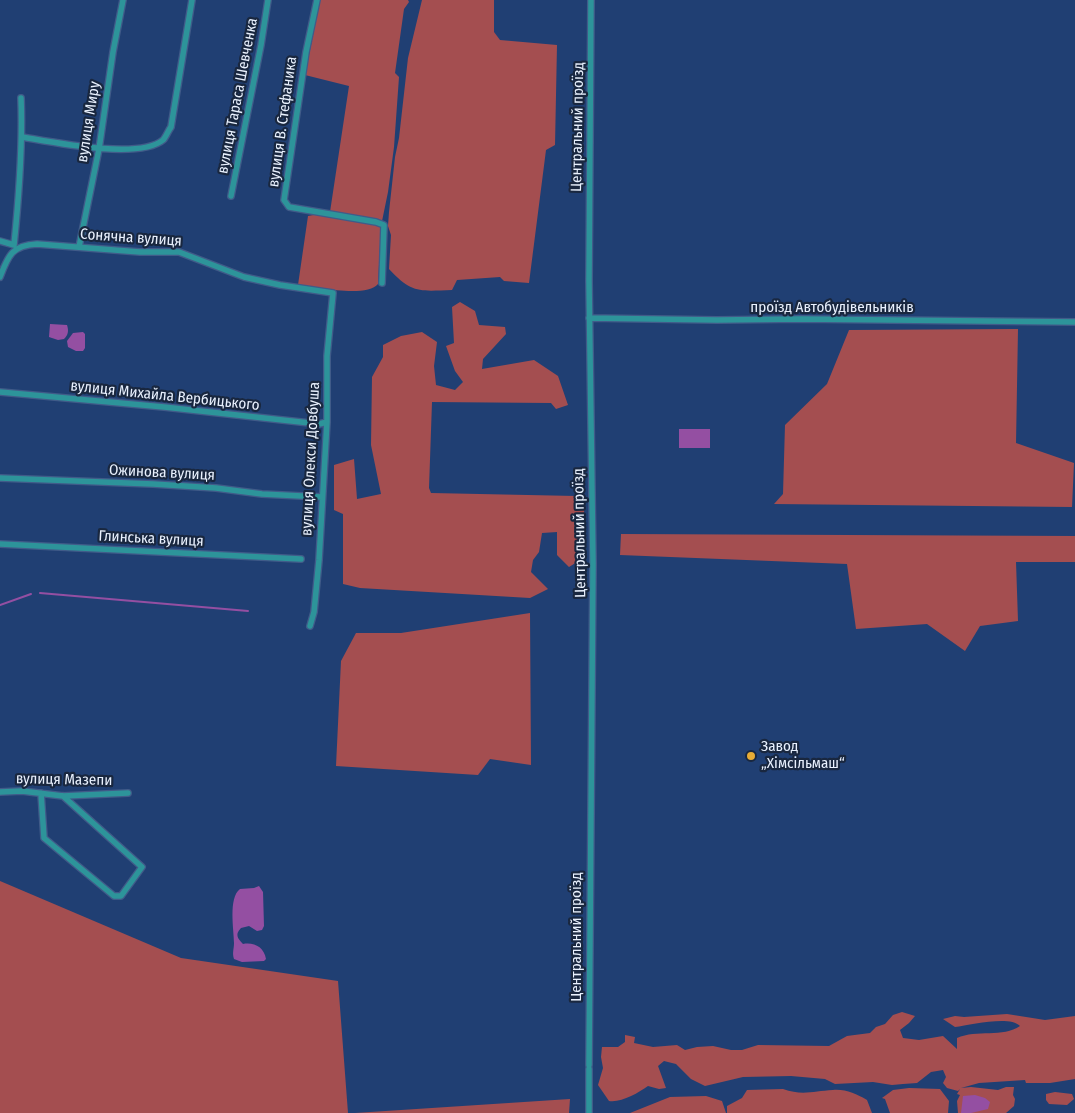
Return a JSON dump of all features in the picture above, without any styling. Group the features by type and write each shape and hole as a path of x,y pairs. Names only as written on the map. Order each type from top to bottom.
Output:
{"street":[{"name":"вулиця Миру","path":"78,247 99,148 113,52 123,0"},
{"path":"22,137 99,148 138,148 154,145 164,140 171,127 192,0"},
{"name":"вулиця Тараса Шевченка","path":"231,196 268,0"},
{"name":"вулиця В. Стефаника","path":"317,0 306,52 284,200 288,206 384,225 382,283"},
{"name":"Центральний проїзд","path":"589,1113 594,564 589,318 591,0"},
{"path":"0,278 5,263 15,247 22,137 21,98"},
{"path":"0,241 15,247"},
{"name":"Сонячна вулиця","path":"15,247 37,244 140,252 179,252 244,277 280,285 333,293"},
{"name":"вулиця Олекси Довбуша","path":"310,626 314,612 316,586 326,422 327,356 333,293"},
{"name":"проїзд Автобудівельників","path":"589,318 1075,322"},
{"name":"вулиця Михайла Вербицького","path":"0,392 164,407 301,423 319,424 326,422"},
{"name":"Ожинова вулиця","path":"0,478 180,486 239,490 262,494 322,497"},
{"name":"Глинська вулиця","path":"0,544 301,559"},
{"name":"вулиця Мазепи","path":"0,792 41,792 64,796 128,793"},
{"path":"41,792 44,838 114,896 120,896 142,867 64,796"}],"shaded area":[{"path":"320,0 408,0 409,2 404,9 395,73 399,77 394,147 381,226 378,284 363,290 352,291 298,285 308,216 330,212 349,86 305,75"},
{"path":"422,0 494,0 494,32 500,40 557,45 555,145 546,150 529,283 504,281 500,277 457,280 452,290 432,291 411,287 389,269 391,235 388,226 395,157 408,58"},
{"path":"460,302 475,311 479,325 505,327 506,334 483,359 482,369 534,360 558,376 568,405 556,409 551,403 432,402 429,488 431,493 576,496 584,505 585,557 569,567 557,555 557,532 542,533 539,552 533,560 531,572 548,589 530,598 360,588 343,584 343,514 334,510 334,465 354,459 357,499 381,494 371,445 372,377 383,357 383,345 401,336 422,332 437,342 434,366 436,385 455,390 463,382 455,371 446,346 454,343 452,307"},
{"path":"50,324 67,325 68,333 64,339 58,340 49,337"},
{"path":"1018,329 1016,443 1074,463 1072,507 774,504 783,494 785,425 827,384 849,330"},
{"path":"83,332 85,334 85,348 83,351 76,351 68,347 67,341 73,333"},
{"path":"679,429 710,429 710,448 679,448"},
{"path":"621,534 1075,536 1075,562 1016,562 1018,621 980,626 965,651 927,624 856,629 847,564 620,555"},
{"path":"530,613 531,765 490,759 478,775 336,766 341,661 356,633 401,633"},
{"path":"0,881 181,958 338,981 348,1113 0,1113"},
{"path":"259,886 263,892 264,926 262,930 257,931 249,926 241,928 238,936 243,944 251,944 261,948 266,959 264,961 242,962 234,959 233,955 232,914 234,899 240,889"},
{"path":"902,1012 915,1016 900,1030 903,1038 919,1040 943,1036 957,1049 957,1038 965,1035 1006,1032 1020,1026 1008,1021 999,1021 955,1027 943,1019 955,1016 1007,1014 1045,1020 1075,1016 1075,1079 1050,1083 1026,1083 1025,1080 979,1083 961,1088 971,1087 998,1090 1014,1087 1014,1106 1006,1113 958,1113 957,1101 960,1095 957,1094 960,1089 958,1091 947,1088 943,1083 946,1077 943,1070 931,1072 917,1083 892,1085 873,1082 835,1084 825,1079 791,1076 743,1077 705,1086 691,1079 676,1064 664,1061 658,1066 666,1088 659,1089 648,1086 629,1097 609,1101 598,1085 603,1068 602,1047 618,1047 625,1042 625,1035 635,1037 634,1043 653,1047 677,1045 685,1050 713,1046 731,1050 742,1050 758,1045 829,1046 847,1036 870,1033 876,1027 885,1024 893,1015"},
{"path":"909,1088 940,1089 949,1101 948,1113 890,1113 885,1099 882,1098 893,1090"},
{"path":"783,1089 802,1093 833,1090 847,1091 867,1100 872,1113 727,1113 727,1106 742,1098 747,1090"},
{"path":"1055,1092 1072,1094 1074,1099 1067,1105 1049,1104 1046,1100 1046,1094"},
{"path":"975,1095 985,1098 990,1102 988,1109 961,1113 963,1096"},
{"path":"706,1096 722,1101 726,1113 630,1113 670,1097"},
{"path":"570,1099 569,1113 355,1113"}],"waterway":[{"path":"40,593 248,611"},
{"path":"0,605 31,594"}],"place":[{"name":"Завод „Хімсільмаш“","path":"751,756"}]}
